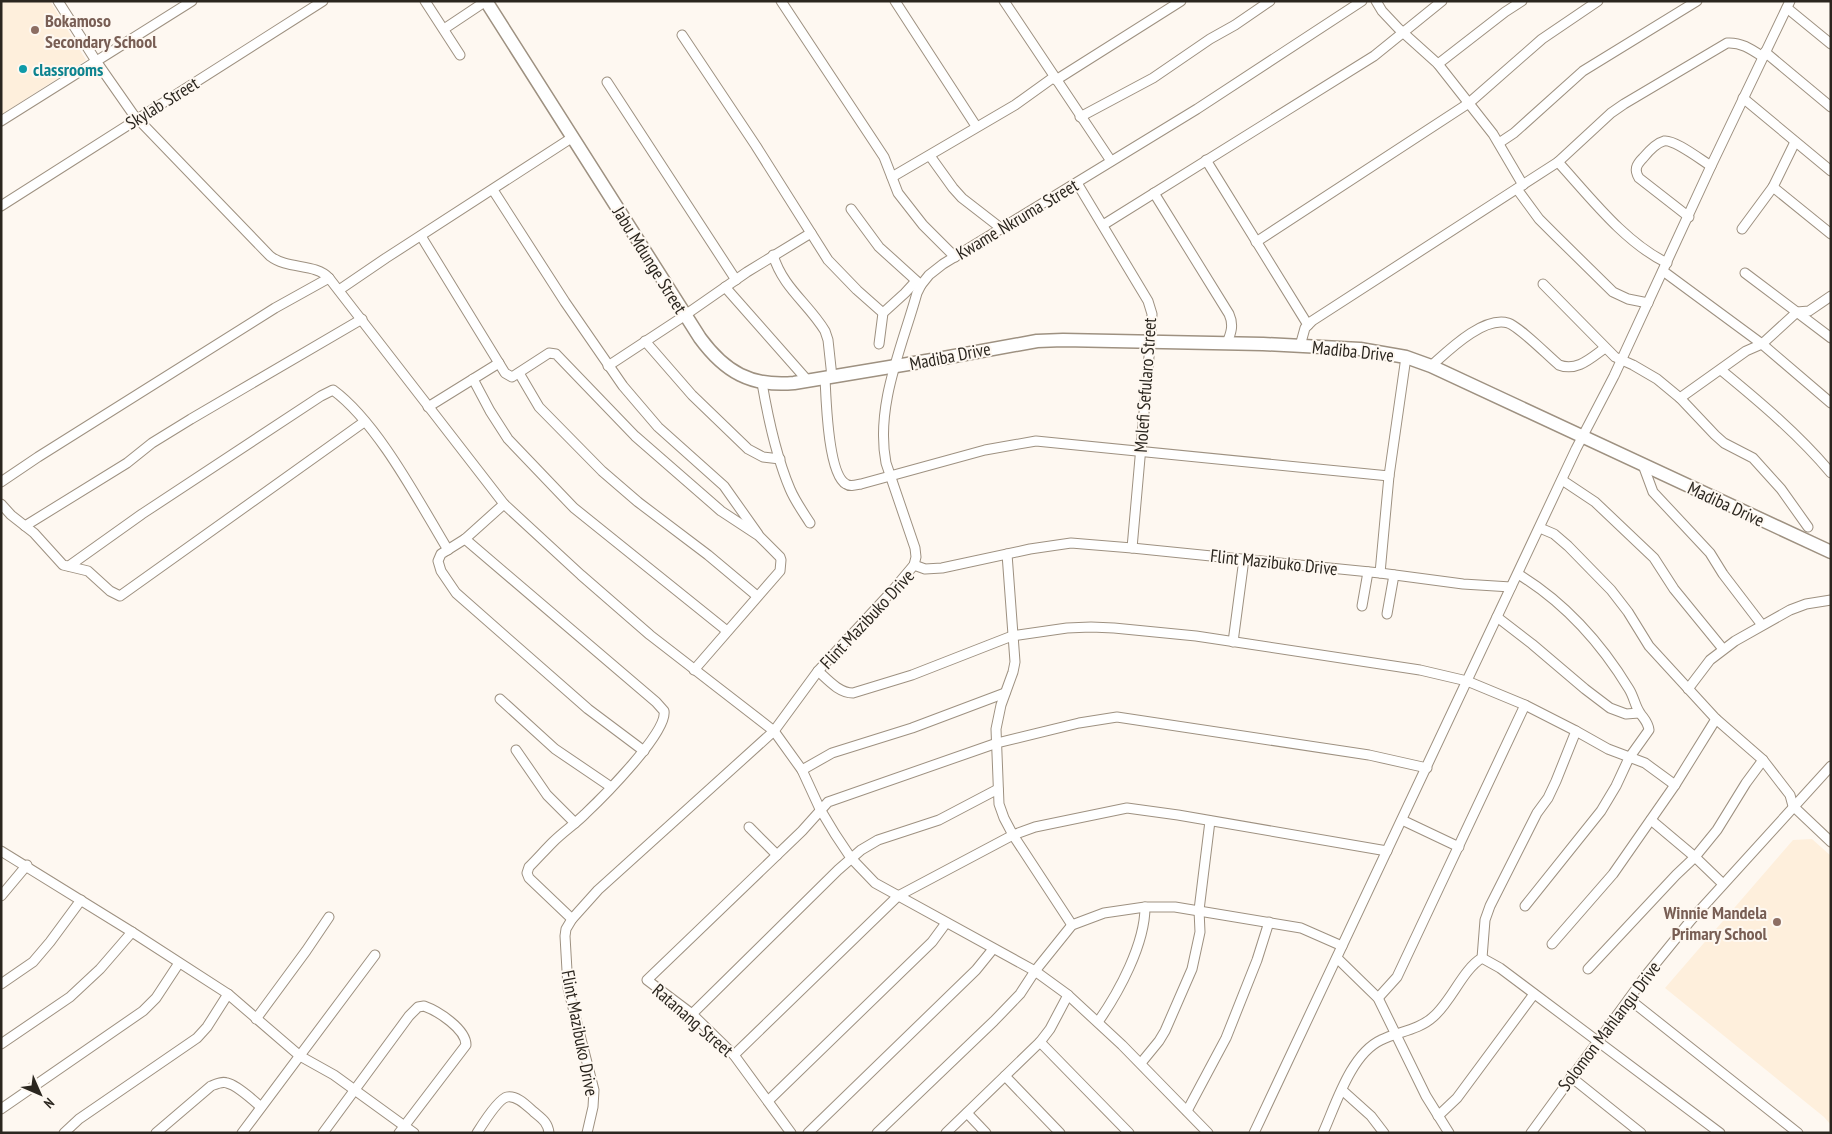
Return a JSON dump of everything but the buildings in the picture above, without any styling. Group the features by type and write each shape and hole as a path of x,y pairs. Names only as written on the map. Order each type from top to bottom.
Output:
{"street":[{"path":"1,121 192,1"},
{"name":"Skylab Street","path":"1,206 323,1"},
{"path":"425,1 460,55"},
{"path":"444,29 486,1"},
{"name":"Jabu Mdunge Street","path":"486,1 685,315 704,344 718,360 736,373 762,383 781,384 896,367"},
{"path":"781,1 884,157 895,188 916,217 955,257"},
{"path":"895,1 976,126"},
{"path":"892,177 930,156 976,126 1020,102 1181,1"},
{"path":"1080,117 1153,78 1270,1"},
{"name":"Kwame Nkruma Street","path":"914,565 916,557 915,548 889,475 884,452 884,430 887,394 919,283 933,271 1253,73 1362,1"},
{"path":"1376,1 1382,11 1403,33 1432,56 1469,103 1499,143 1520,187 1544,224 1613,292 1628,299 1648,303"},
{"path":"1103,225 1374,56 1442,1"},
{"path":"1438,64 1504,12 1522,1"},
{"path":"1256,242 1469,103 1542,39 1598,1"},
{"path":"1499,143 1514,133 1583,71 1697,1"},
{"path":"61,2 96,61 138,119 270,256 283,264 319,271 329,278 504,504 650,635 774,731 802,770 820,809 851,858 875,883 1035,971 1068,995 1141,1063 1208,1133"},
{"path":"1005,2 1111,161"},
{"path":"1254,1133 1582,436 1621,360 1743,98 1789,5 1831,44"},
{"path":"682,35 756,146 828,260 883,313"},
{"path":"1300,346 1305,328 1308,325 1417,252 1558,162 1611,113 1727,44 1743,45 1764,55 1831,107"},
{"path":"607,82 736,280"},
{"path":"1743,98 1831,171"},
{"path":"340,290 573,137"},
{"path":"1689,217 1640,178 1636,173 1636,167 1648,152 1666,141 1679,146 1711,166"},
{"path":"1742,229 1772,187 1795,142"},
{"path":"930,156 962,198 1002,229"},
{"path":"1206,160 1308,325"},
{"path":"1558,162 1602,210 1642,248 1762,344 1831,403"},
{"name":"Molefi Sefularo Street","path":"1077,183 1148,301 1152,314 1132,548"},
{"path":"1772,187 1831,234"},
{"path":"492,190 622,386 650,419 724,486 759,536 780,557 782,566 780,571 694,670"},
{"path":"1154,193 1230,314 1232,327 1227,343"},
{"path":"851,209 879,247 919,283 883,313 879,344"},
{"path":"608,366 773,255 811,233"},
{"path":"422,236 505,372 512,377 549,353 556,354 646,447 721,511 759,536"},
{"path":"773,255 777,268 785,282 825,331 828,340 828,433 832,454 844,484 854,486 889,475 999,447 1036,441 1389,476"},
{"path":"1745,273 1831,338"},
{"path":"1,482 38,456 268,313 329,278"},
{"path":"1543,284 1605,348 1621,360 1657,379 1680,398 1724,443 1753,458 1781,489 1808,527"},
{"path":"725,287 808,381"},
{"path":"1680,398 1746,351 1762,344 1798,312 1809,311 1831,296"},
{"path":"25,526 127,463 152,443 191,419 362,319"},
{"path":"1432,366 1462,338 1500,322 1513,326 1565,368 1573,368 1580,365 1605,348"},
{"path":"645,341 692,395 748,448 763,457 780,459"},
{"name":"Madiba Drive","path":"896,367 1037,341 1227,343 1373,350 1406,357 1432,366 1831,552"},
{"path":"1380,573 1389,476 1406,357"},
{"path":"428,407 499,362"},
{"path":"1720,370 1767,408 1805,444 1831,473"},
{"path":"519,373 539,407 609,477 757,596"},
{"path":"473,378 490,411 508,439 574,508 727,631"},
{"path":"762,383 767,411 780,459 791,490 810,523"},
{"path":"69,566 187,484 333,390 364,422 389,455 448,550"},
{"path":"1,504 11,516 34,534 63,565 88,571 110,592 123,595 364,422"},
{"path":"1643,465 1653,492 1710,553 1723,574 1762,625"},
{"path":"1562,480 1595,502 1654,558 1679,595 1723,649"},
{"path":"504,504 465,539 440,557 439,565 444,578 456,593 588,709 644,751"},
{"path":"1540,528 1554,534 1568,546 1611,590 1628,612 1649,646 1716,719 1763,760 1790,795 1794,806 1831,842"},
{"path":"465,539 662,707 665,715 644,751 611,787 554,841 529,868 527,873 534,884 572,918"},
{"name":"Flint Mazibuko Drive","path":"587,1133 593,1107 594,1090 568,988 565,941 566,929 572,918 598,890 774,731 818,671 914,565 925,569 933,569 1072,543 1244,559 1511,588"},
{"path":"1007,554 1015,662 1001,705 996,729 998,789 1004,818 1013,835 1072,925"},
{"path":"1233,642 1244,559"},
{"path":"1362,606 1368,572"},
{"path":"1518,574 1549,594 1601,649 1635,699 1639,713 1648,725 1649,730 1629,758 1602,811 1525,906"},
{"path":"1387,614 1394,575"},
{"path":"1688,689 1710,660 1723,649 1790,610 1806,604 1831,600"},
{"path":"1498,617 1610,708 1626,714 1639,713"},
{"path":"818,671 841,691 853,694 912,675 1012,636 1068,628 1099,627 1196,636 1420,670 1467,681 1525,705 1608,749 1646,763 1675,785"},
{"path":"802,770 832,752 912,728 1005,693"},
{"path":"500,699 555,749 611,787"},
{"path":"1378,998 1397,977 1525,705"},
{"path":"749,827 777,855 811,822 820,809 835,799 997,743 1079,723 1117,717 1369,755 1427,768"},
{"path":"1552,944 1613,874 1675,785 1716,719"},
{"path":"1323,1133 1355,1064 1367,1049 1381,1039 1419,1026 1434,1016 1471,968 1482,958 1485,920 1490,906 1537,813 1548,798 1576,731"},
{"path":"516,750 547,795 575,823"},
{"path":"1588,969 1695,857 1717,830 1746,783 1763,760"},
{"name":"Solomon Mahlangu Drive","path":"1534,1132 1571,1077 1671,944 1831,766"},
{"path":"692,1014 851,858 868,845 939,820 998,789"},
{"path":"734,1055 898,896 1013,835 1035,827 1127,808 1178,814 1387,851"},
{"path":"1402,820 1459,847"},
{"path":"1650,820 1695,857 1723,884"},
{"path":"1141,1063 1165,1031 1192,969 1200,932 1200,910 1210,821"},
{"path":"1,851 228,994 300,1056 334,1075 355,1090 402,1129 414,1133"},
{"name":"Ratanang Street","path":"777,855 647,980 692,1014 734,1055 791,1133"},
{"path":"1,896 26,866"},
{"path":"1,984 33,962 81,900"},
{"path":"877,1133 1020,994 1035,971 1072,925 1104,913 1145,907 1175,907 1301,928 1342,946"},
{"path":"1098,1022 1115,997 1140,938 1145,922 1145,907"},
{"path":"256,1019 312,944 329,917"},
{"path":"1187,1111 1226,1038 1257,960 1269,922"},
{"path":"768,1101 932,942 946,923"},
{"path":"1,1044 70,997 100,968 132,932"},
{"path":"808,1133 976,970 993,949"},
{"path":"242,1133 375,955"},
{"path":"1337,958 1378,998 1426,1096 1448,1133"},
{"path":"1482,958 1500,968 1720,1133"},
{"path":"1,1109 144,1011 156,998 179,963"},
{"path":"64,1133 79,1119 197,1038 207,1027 228,994"},
{"path":"1438,1116 1457,1098 1534,994"},
{"path":"946,1133 1040,1042 1050,1029 1068,995"},
{"path":"1629,999 1798,1133"},
{"path":"323,1133 414,1012 424,1006 441,1015 462,1032 466,1038 466,1044 402,1129"},
{"path":"1040,1042 1129,1133"},
{"path":"1005,1076 1060,1133"},
{"path":"1571,1077 1641,1133"},
{"path":"156,1133 211,1086 219,1083 226,1082 234,1086 261,1107"},
{"path":"1342,1090 1364,1109 1384,1133"},
{"path":"477,1133 495,1107 507,1097 521,1101 545,1121 549,1126 549,1133"},
{"path":"967,1113 986,1133"}],"shaded area":[{"name":"Bokamoso Secondary School","path":"1,1 50,1 86,60 1,115"},
{"name":"Winnie Mandela Primary School","path":"1812,839 1831,856 1831,1125 1824,1117 1665,988 1793,840"}],"place":[{"name":"Bokamoso Secondary School","path":"35,30"},
{"name":"classrooms","path":"23,69"},
{"name":"Winnie Mandela Primary School","path":"1777,922"}]}
